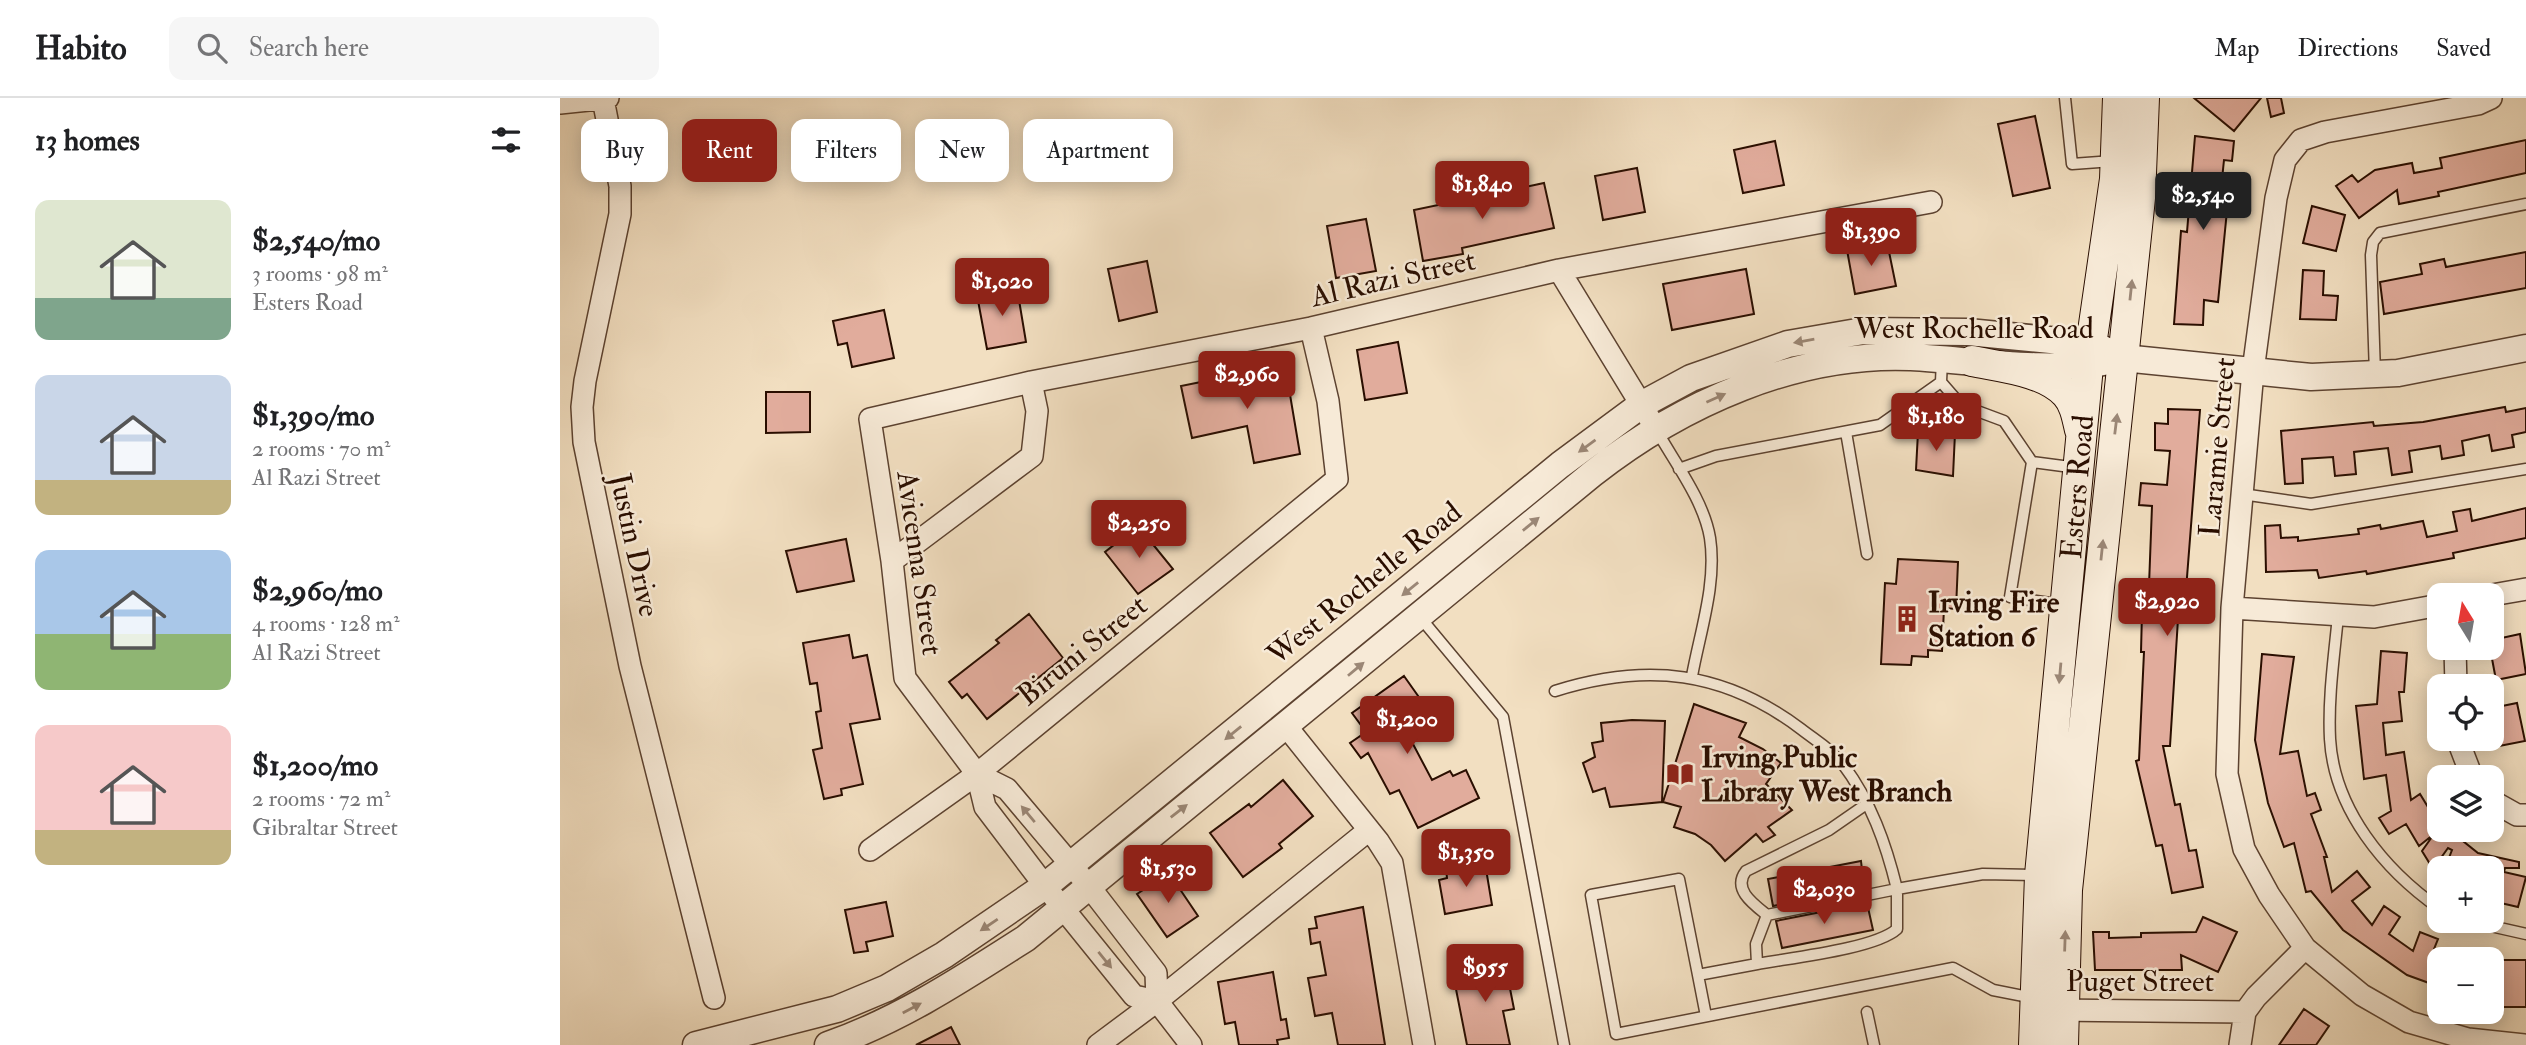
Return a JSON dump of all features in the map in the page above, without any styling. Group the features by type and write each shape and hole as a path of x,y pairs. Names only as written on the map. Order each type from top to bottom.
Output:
{"main road":[{"name":"Esters Road","path":"2034,1045 2040,875 2090,355 2116,161 2118,98"},
{"name":"Esters Road","path":"2063,1045 2067,890 2140,198 2144,98"},
{"path":"1972,360 2016,370 2048,382 2065,393 2074,407 2082,437"},
{"path":"2067,605 2096,610"}],"street":[{"name":"Laramie Street","path":"2491,98 2478,104 2325,132 2301,141 2285,160 2276,198 2253,371 2232,608 2227,774 2244,849 2269,895 2305,948 2362,995 2409,1022 2468,1040 2524,1045"},
{"path":"560,103 605,99"},
{"name":"Justin Drive","path":"605,99 620,186 620,215 585,381 582,407 584,442 627,654 714,998"},
{"name":"Al Razi Street","path":"870,419 1031,382 1311,328 1559,271 1931,202"},
{"path":"1559,271 1656,429"},
{"name":"Biruni Street","path":"870,850 977,774 1337,479 1328,401 1311,328"},
{"name":"West Rochelle Road","path":"696,1045 803,1020 887,988 944,955 1045,886 1560,465 1642,405 1691,378 1744,357 1788,344 1863,331 1968,332 2090,355 2311,377 2398,373 2526,348"},
{"name":"West Rochelle Road","path":"828,1045 870,1030 945,990 1026,938 1592,474 1656,429 1718,396 1808,366 1908,357 1942,371 1972,360 2090,355"},
{"path":"892,561 1032,456 1037,411 1031,382"},
{"name":"Avicenna Street","path":"870,419 892,561 905,678 977,774 985,807 1045,886 1134,996 1157,1002 1156,973 1088,886 1007,789 977,774"},
{"path":"2504,593 2526,589"},
{"path":"2232,608 2374,617 2427,607"},
{"path":"1286,726 1392,863 1424,1045"},
{"path":"2504,808 2517,815 2526,815"},
{"path":"1098,1045 1157,1002 1369,830"},
{"path":"2240,1045 2245,1012 2256,997 2305,948"},
{"path":"1157,1002 1191,1045"},
{"name":"Puget Street","path":"2034,1005 2064,1010 2245,1012"}],"lane":[{"path":"2065,98 2072,164 2116,161"},
{"path":"2375,374 2371,255 2373,242 2380,233 2526,204"},
{"path":"1679,469 1716,456 1880,425 1942,371 1961,405 2004,421 2032,462 2010,597 2067,605"},
{"path":"1656,429 1679,469 1710,535 1712,570 1692,676"},
{"path":"1846,432 1867,554"},
{"path":"2032,462 2079,468"},
{"path":"2242,494 2311,503 2526,469"},
{"path":"1419,616 1503,717 1564,1045"},
{"path":"2338,616 2330,687 2330,741 2342,796 2365,835 2410,888 2427,900"},
{"path":"1555,691 1610,677 1692,676 1746,694 1776,710 1842,762 1868,803 1886,845 1897,889 1899,916 1894,932 1842,948 1698,975"},
{"path":"1868,803 1829,830 1746,871 1741,877 1743,891 1751,903 1767,915 1983,874 2040,875"},
{"path":"1706,1016 1679,879 1591,895 1616,1034 1953,968 1993,990 2034,1005"},
{"path":"1757,964 1756,944 1767,915"},
{"path":"2504,929 2526,934"},
{"path":"1867,1012 1874,1045"}],"building":[{"path":"2194,98 2261,98 2234,131"},
{"path":"2267,98 2281,98 2284,113 2271,117"},
{"path":"2035,116 2050,188 2013,196 1998,124"},
{"path":"2195,136 2234,141 2232,161 2224,160 2221,189 2229,190 2218,302 2204,300 2203,325 2174,324 2181,231 2187,232"},
{"path":"2526,140 2526,173 2438,192 2439,196 2399,204 2397,190 2359,218 2336,186 2352,175 2358,182 2375,170 2412,163 2414,173 2442,168 2440,158"},
{"path":"1775,141 1784,185 1743,193 1734,150"},
{"path":"1637,168 1645,212 1603,220 1595,176"},
{"path":"1544,183 1554,228 1462,248 1463,254 1423,261 1414,210"},
{"path":"2312,206 2345,215 2336,251 2303,243"},
{"path":"1366,219 1376,271 1336,278 1327,226"},
{"path":"1887,242 1896,286 1855,294 1847,250"},
{"path":"2526,252 2526,288 2384,314 2380,282 2422,274 2420,264 2444,259 2446,267"},
{"path":"1147,261 1157,312 1119,321 1108,269"},
{"path":"1746,269 1754,314 1672,330 1663,284"},
{"path":"2303,270 2324,271 2323,295 2338,296 2336,320 2300,319"},
{"path":"1017,288 1026,342 987,349 977,295"},
{"path":"884,310 894,358 852,367 847,343 838,345 833,321"},
{"path":"1398,342 1407,393 1365,400 1357,350"},
{"path":"1285,365 1300,454 1254,463 1247,426 1192,438 1181,386"},
{"path":"766,392 810,392 810,432 766,433"},
{"path":"2505,407 2506,412 2526,408 2526,432 2512,435 2514,447 2492,451 2489,435 2462,441 2464,455 2442,459 2440,446 2409,451 2412,472 2392,475 2388,448 2354,452 2356,474 2335,476 2333,457 2302,459 2303,483 2285,484 2281,431 2373,422 2374,426 2423,422"},
{"path":"2168,409 2200,410 2185,603 2179,603 2170,746 2163,746 2175,805 2180,804 2189,851 2196,850 2203,887 2172,893 2162,845 2156,846 2136,761 2139,760 2144,652 2141,652 2142,612 2148,612 2152,506 2139,505 2141,483 2167,485 2170,451 2155,450 2155,423 2168,424"},
{"path":"1918,432 1955,433 1953,476 1916,470"},
{"path":"2526,508 2526,538 2453,553 2454,558 2367,574 2366,571 2319,578 2317,570 2266,572 2265,526 2280,525 2281,538 2298,537 2298,541 2359,534 2358,529 2380,525 2381,529 2423,521 2427,537 2457,531 2453,512 2470,509 2472,521"},
{"path":"1138,526 1173,569 1138,594 1105,552"},
{"path":"846,539 854,581 797,592 786,551"},
{"name":"Irving Fire Station 6","path":"1898,559 1958,562 1956,609 1944,608 1942,651 1928,650 1928,657 1912,656 1911,665 1881,664 1885,583 1896,584"},
{"path":"1029,614 1063,658 987,719 967,694 962,698 949,682 999,643 996,640"},
{"path":"2520,634 2526,674 2504,678 2504,674 2495,674 2492,660 2504,660 2504,637"},
{"path":"849,635 853,658 867,655 880,719 850,724 863,784 841,789 842,795 824,799 813,750 822,748 816,712 821,711 817,683 810,684 803,643"},
{"path":"2381,651 2407,653 2404,692 2399,692 2402,721 2383,723 2386,755 2404,752 2411,800 2420,794 2427,805 2427,840 2419,846 2406,824 2389,834 2379,818 2391,811 2386,775 2364,779 2356,706 2377,704"},
{"path":"2262,654 2294,657 2280,754 2298,751 2307,796 2315,793 2321,810 2311,814 2327,857 2324,857 2332,892 2357,871 2370,887 2352,901 2372,925 2384,906 2400,917 2389,934 2413,951 2420,932 2438,939 2435,947 2427,947 2427,982 2407,975 2343,930 2311,891 2306,892 2294,843 2284,847 2268,803 2255,740"},
{"path":"1404,676 1428,710 1404,727 1432,780 1450,771 1453,776 1466,770 1479,798 1418,828 1399,790 1390,794 1368,753 1361,758 1350,743 1366,732 1352,713"},
{"path":"2517,703 2525,741 2504,745 2504,706"},
{"name":"Irving Public Library West Branch","path":"1694,704 1746,723 1739,737 1763,749 1781,763 1766,784 1792,810 1768,827 1775,835 1763,842 1756,834 1725,861 1711,845 1695,834 1674,827 1681,807 1663,802"},
{"path":"1665,721 1662,802 1610,807 1605,788 1593,792 1583,763 1595,757 1592,743 1603,741 1601,723"},
{"path":"1283,780 1313,816 1279,844 1282,848 1243,877 1210,833 1249,804 1251,807"},
{"path":"2428,842 2464,842 2478,853 2492,856 2450,856 2452,850 2448,848 2442,856 2427,856 2427,859 2422,851"},
{"path":"2504,859 2519,862 2519,868 2505,868 2504,872"},
{"path":"1861,861 1864,888 1773,906 1768,879"},
{"path":"1485,863 1492,905 1445,914 1439,880 1447,878 1446,869"},
{"path":"2504,872 2526,877 2518,907 2504,904"},
{"path":"1169,873 1198,916 1167,937 1137,894"},
{"path":"886,902 893,936 866,942 868,951 854,953 845,910"},
{"path":"1867,903 1873,930 1782,948 1776,921"},
{"path":"1363,907 1385,1045 1338,1045 1332,1013 1315,1016 1308,978 1326,975 1320,942 1311,944 1309,929 1317,928 1315,917"},
{"path":"2203,917 2237,932 2218,972 2181,955 2182,970 2095,970 2093,932 2109,932 2109,938 2141,937 2141,933 2196,932"},
{"path":"2504,960 2526,960 2526,1007 2504,1007"},
{"path":"1505,963 1514,1009 1503,1011 1510,1045 1467,1045 1453,974"},
{"path":"1273,972 1281,1020 1286,1019 1289,1038 1277,1040 1278,1045 1239,1045 1235,1022 1225,1024 1218,982"},
{"path":"2304,1009 2329,1026 2316,1045 2279,1045"},
{"path":"951,1027 960,1045 916,1045"}],"place":[{"name":"Irving Fire Station 6","path":"1907,619"},
{"name":"Irving Public Library West Branch","path":"1680,774"}]}
